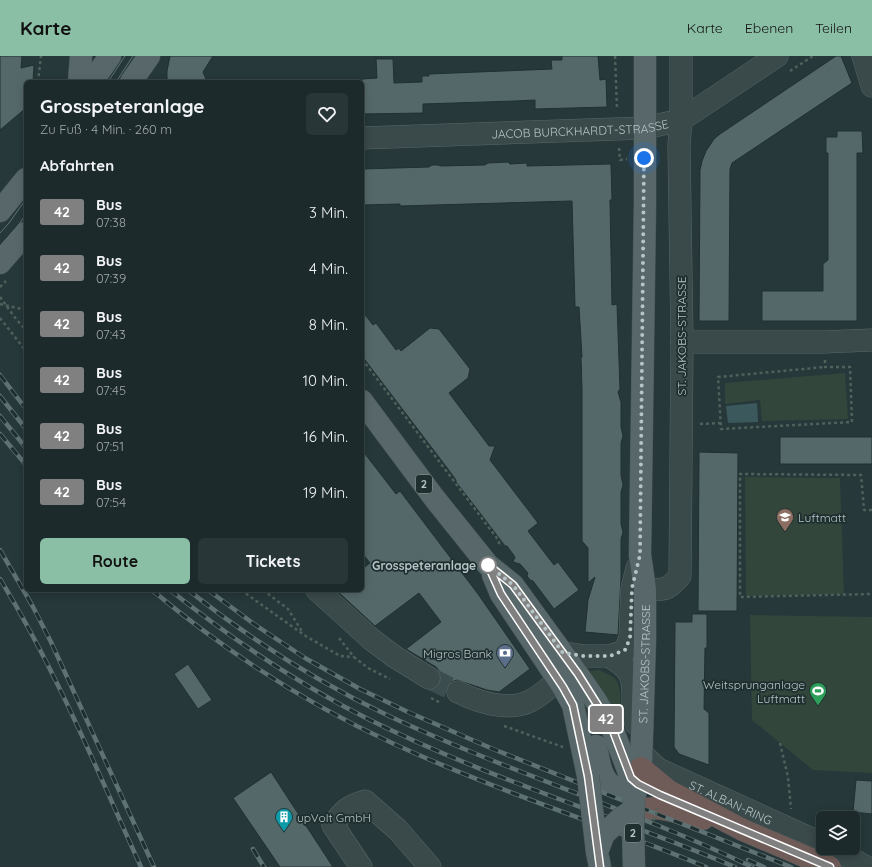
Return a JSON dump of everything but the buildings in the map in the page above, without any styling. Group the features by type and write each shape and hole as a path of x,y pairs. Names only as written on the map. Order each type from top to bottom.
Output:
{"highway":[{"path":"638,778 660,795 830,867"}],"main road":[{"path":"78,80 81,56"},
{"path":"93,80 110,56"},
{"path":"117,56 129,80"},
{"path":"131,80 149,56"},
{"name":"ST. JAKOBS-STRASSE","path":"634,867 646,639 645,589 640,555 645,56"},
{"path":"0,211 24,181"},
{"path":"0,263 24,235"},
{"name":"2","path":"364,403 435,498 493,559"},
{"path":"493,559 501,594 569,663 594,698 612,728 631,778 638,778"},
{"path":"569,663 573,705 588,776 598,859"},
{"path":"573,705 589,719 603,776 609,783 616,788 638,778"},
{"path":"598,859 604,834 620,819 638,778"}],"street":[{"name":"ST. JAKOBS-STRASSE","path":"645,589 662,590 670,587 680,576 682,342 679,144 681,120 681,56"},
{"name":"JACOB BURCKHARDT-STRASSE","path":"364,138 645,128 681,120 777,56"},
{"path":"863,56 872,86"},
{"path":"682,342 824,342 872,340"},
{"name":"ST. JAKOBS-STRASSE","path":"610,656 625,650 630,638 632,588 640,555"},
{"path":"319,592 371,639 395,657 429,678"},
{"name":"ST. JAKOBS-STRASSE","path":"610,656 628,671 632,683 638,778"},
{"path":"458,692 487,703 508,706 530,701 542,693 569,663 610,656"},
{"name":"ST. ALBAN-RING","path":"638,778 658,770 816,841"},
{"path":"361,867 333,825 344,811 365,801 398,830 430,867"},
{"path":"844,855 867,867"}],"path":[{"path":"38,80 41,56"},
{"path":"0,297 24,328"},
{"path":"0,304 24,310"},
{"path":"0,318 24,348"},
{"path":"824,342 825,367"},
{"path":"364,362 498,540 493,559"},
{"path":"825,367 850,367 852,422 721,429 718,377 825,367"},
{"path":"707,424 721,423"},
{"path":"872,510 864,510 861,475 740,474 740,597 872,594"},
{"path":"244,592 304,635 340,656 354,657"},
{"path":"266,592 288,609 304,635"},
{"path":"780,743 788,776 791,814"}],"green space":[{"path":"845,373 848,419 762,421 760,400 725,404 725,383"},
{"path":"745,477 840,478 844,594 746,596"},
{"path":"750,615 872,617 872,773 813,770 752,720"},
{"path":"599,670 608,674 616,680 618,684 621,702 620,726 584,673"}],"water":[{"path":"757,403 758,422 728,423 726,406"}],"tunnel":[{"path":"429,678 458,692"}],"tram line":[{"path":"109,80 125,56"},
{"path":"117,80 133,56"},
{"path":"0,233 24,202"},
{"path":"0,246 24,217"}],"railway":[{"path":"0,375 24,406"},
{"path":"0,396 24,426"},
{"path":"0,416 24,446"},
{"path":"0,434 24,463"},
{"path":"0,550 24,591"},
{"path":"0,579 58,685 141,867"},
{"path":"24,592 51,642 154,867"},
{"path":"155,592 237,655 328,711 392,743 509,792 706,867"},
{"path":"173,592 242,644 317,692 370,720 414,741 505,779 689,848 735,867"},
{"path":"191,592 235,626 285,659 362,703 479,755 662,827 752,867"},
{"path":"211,592 254,624 305,658 360,689 408,712 493,749 791,867"},
{"path":"253,849 264,867"},
{"path":"748,860 764,867"}],"bus line":[{"name":"42","path":"600,867 588,776 573,705 563,687 501,594 488,565 513,585 578,674 612,728 631,778 638,784 660,795 830,867"}],"place":[{"name":"Luftmatt","path":"785,532"},
{"name":"Grosspeteranlage","path":"488,565"},
{"name":"Migros Bank","path":"505,668"},
{"name":"Weitsprunganlage Luftmatt","path":"818,706"},
{"name":"upVolt GmbH","path":"284,832"}],"route":[{"path":"488,565 513,585 563,653 584,656 610,656 625,650 630,638 632,588 640,555 645,202 644,158"}]}
